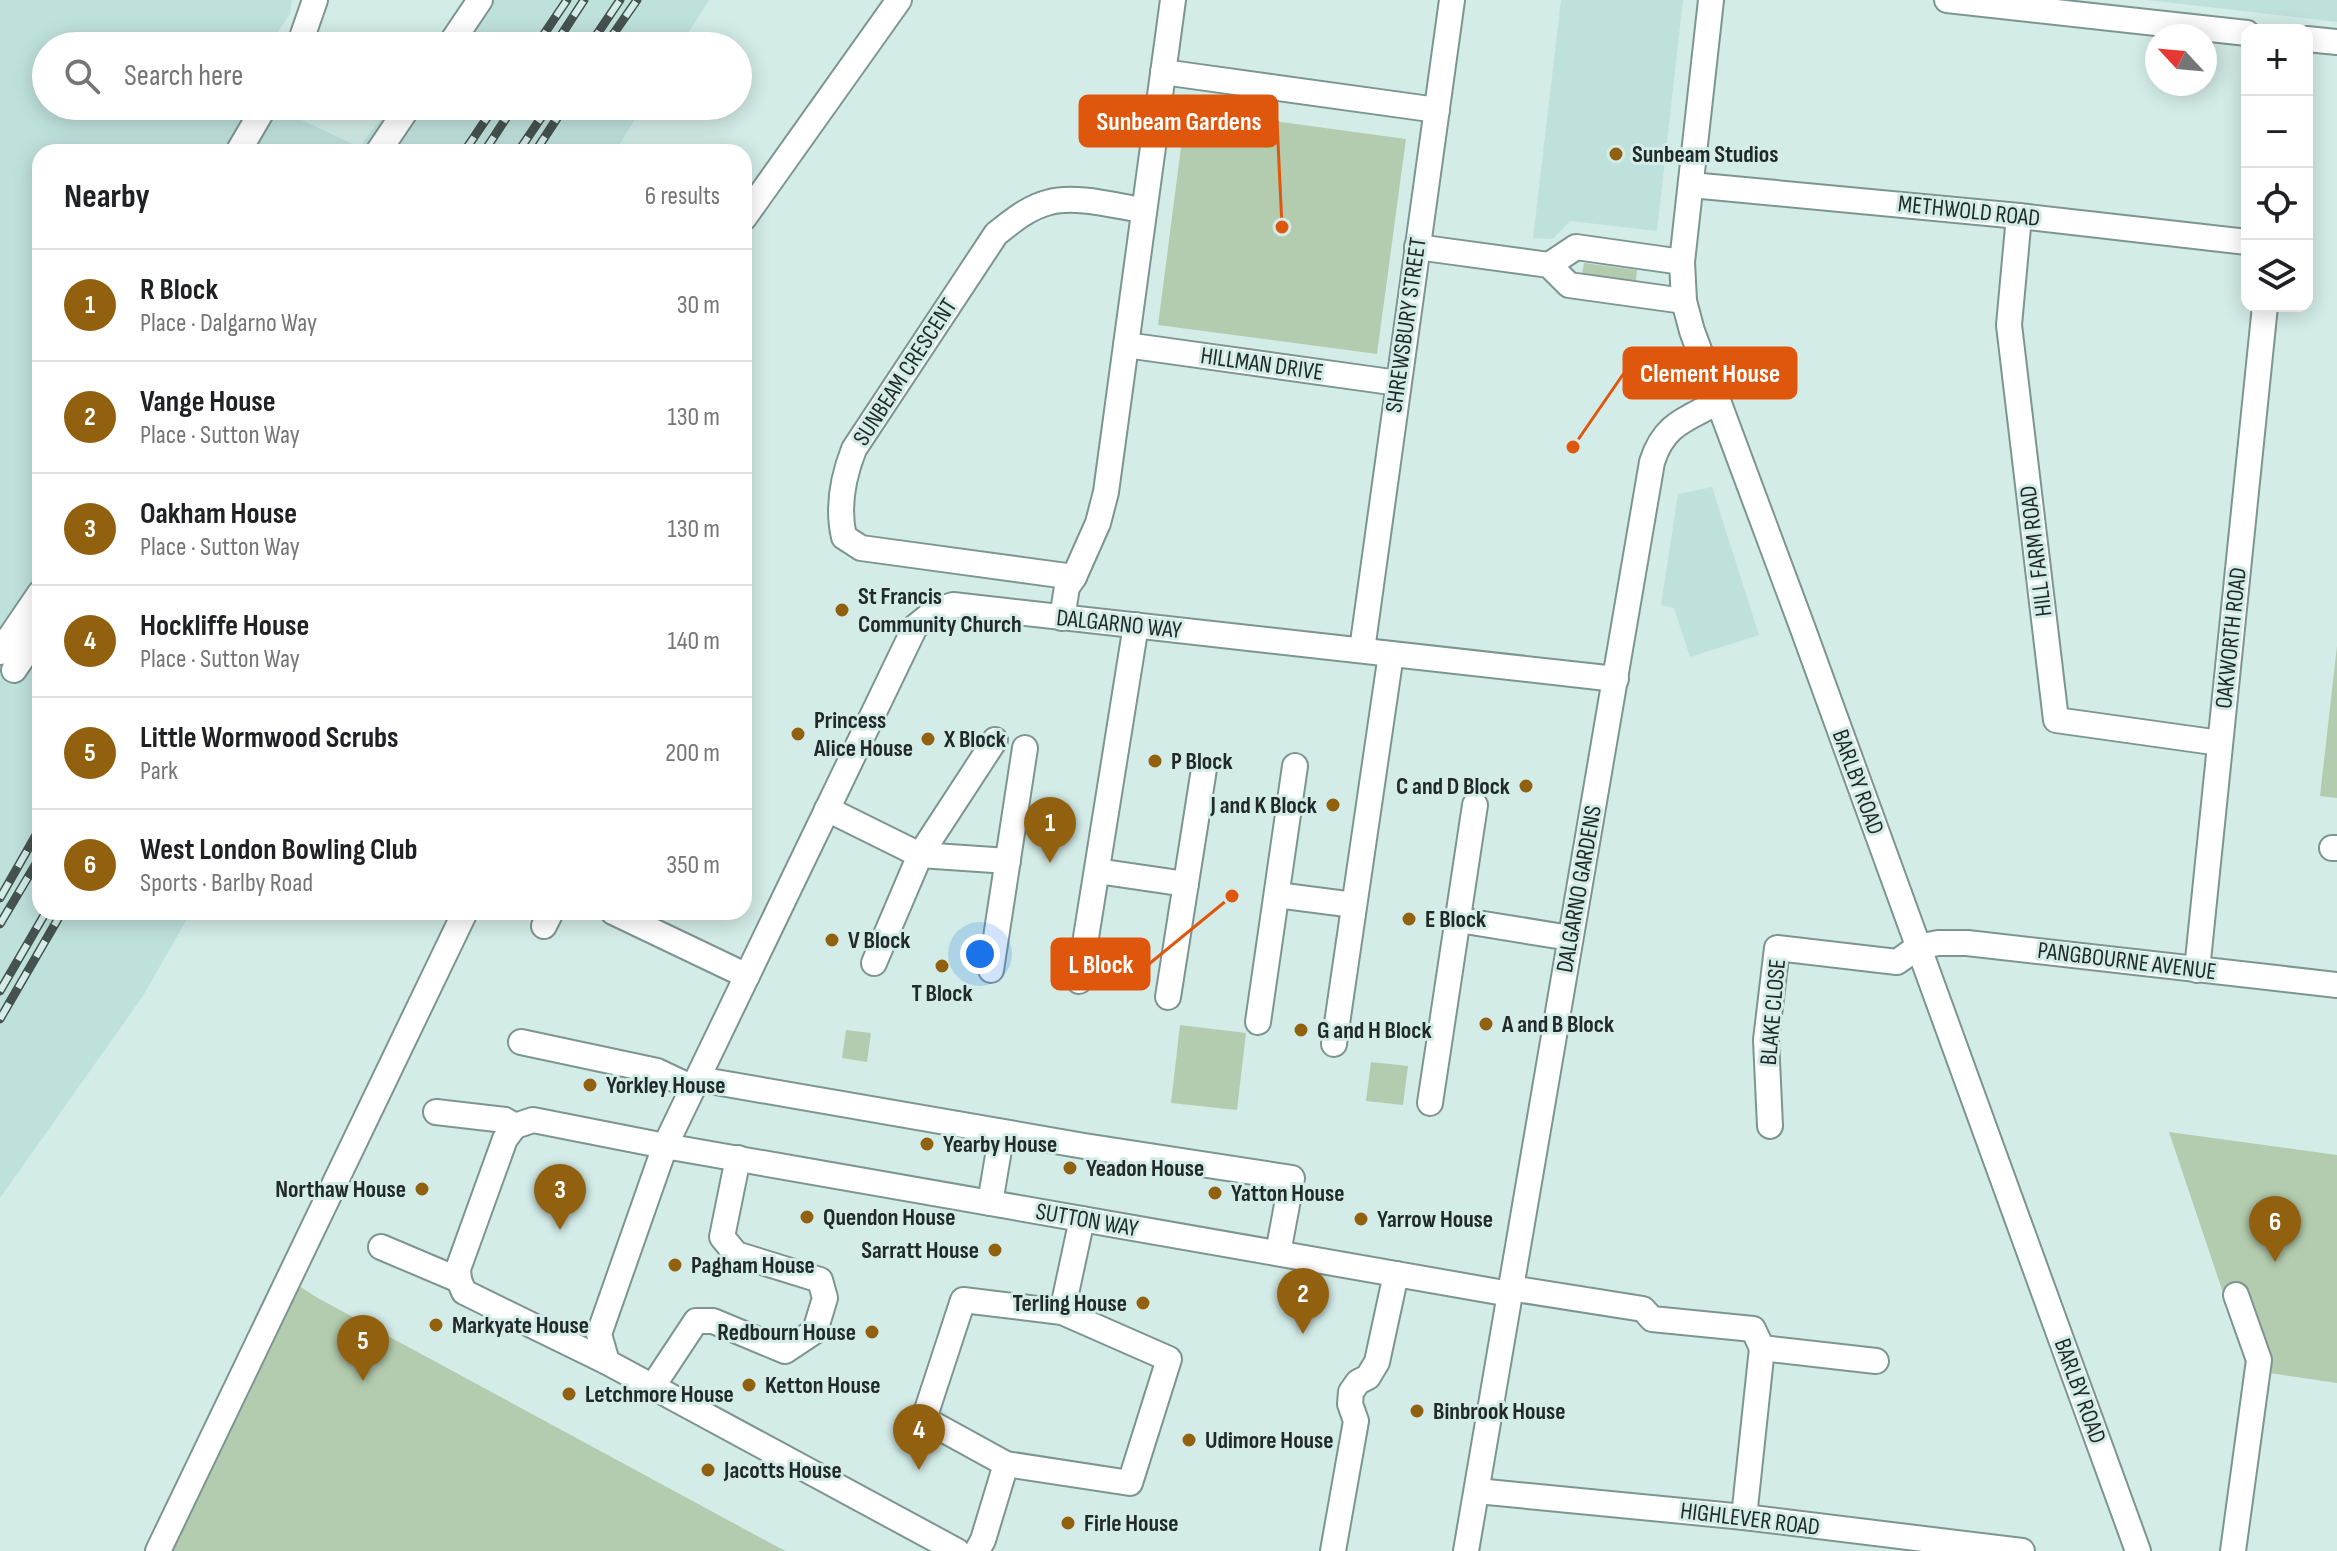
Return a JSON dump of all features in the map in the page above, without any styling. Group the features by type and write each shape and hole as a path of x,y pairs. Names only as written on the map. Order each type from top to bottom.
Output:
{"street":[{"path":"304,32 315,0"},
{"path":"458,32 480,0"},
{"path":"752,207 899,0"},
{"path":"1062,618 1067,587 1098,523 1106,492 1173,0"},
{"name":"SHREWSBURY STREET","path":"1362,650 1452,0"},
{"name":"BARLBY ROAD","path":"1711,0 1682,262 1684,301 1692,331 2137,1550"},
{"path":"1947,0 2164,12 2241,31"},
{"path":"2313,40 2337,42"},
{"path":"1163,72 1437,110"},
{"path":"243,144 257,120"},
{"path":"383,144 400,120"},
{"name":"METHWOLD ROAD","path":"1691,185 2019,216 2241,241"},
{"name":"SUNBEAM CRESCENT","path":"1074,577 861,548 844,537 841,523 843,483 854,449 996,234 1020,215 1048,202 1068,199 1143,210"},
{"name":"HILL FARM ROAD","path":"2019,216 2009,325 2056,720 2220,743"},
{"path":"1417,247 1549,265 1569,285 1684,301"},
{"path":"1549,265 1576,247 1682,262"},
{"name":"OAKWORTH ROAD","path":"2197,970 2264,312"},
{"name":"HILLMAN DRIVE","path":"1126,345 1398,383"},
{"name":"DALGARNO GARDENS","path":"1466,1551 1652,462 1657,445 1666,432 1718,402"},
{"name":"DALGARNO WAY","path":"665,1146 915,627 935,611 953,605 1616,679"},
{"path":"7,661 32,609"},
{"path":"1079,981 1136,625"},
{"path":"7,661 32,639"},
{"path":"1334,1044 1391,654"},
{"path":"874,963 920,855 995,740"},
{"path":"991,970 1025,748"},
{"path":"1258,1022 1295,766"},
{"path":"1168,997 1204,769"},
{"path":"1430,1103 1475,805"},
{"path":"827,809 920,855 1008,861"},
{"path":"1097,871 1186,884"},
{"path":"1277,895 1354,905"},
{"path":"158,1551 461,920"},
{"path":"630,920 747,976"},
{"path":"1459,920 1570,938"},
{"name":"PANGBOURNE AVENUE","path":"1918,947 1967,943 2337,985"},
{"name":"BLAKE CLOSE","path":"1770,1126 1766,1040 1777,948 1897,962 1918,947"},
{"path":"521,1042 657,1071 695,1084 1292,1178 1278,1253"},
{"name":"SUTTON WAY","path":"436,1112 505,1120 515,1126 533,1120 665,1146 1396,1274 1643,1309 1652,1319 1753,1329 1762,1348"},
{"path":"515,1126 505,1139 458,1269 464,1292 653,1386 957,1551"},
{"path":"990,1203 1002,1132"},
{"path":"607,1362 599,1334 665,1146"},
{"path":"653,1386 696,1321 713,1321 785,1351 815,1331 825,1298 820,1280 736,1254 722,1237 738,1158"},
{"path":"1062,1312 1082,1219"},
{"path":"381,1247 459,1280"},
{"path":"1333,1551 1356,1421 1350,1404 1351,1392 1358,1382 1368,1377 1377,1362 1396,1274"},
{"path":"2233,1551 2259,1360 2236,1295"},
{"path":"963,1300 1062,1312 1169,1359 1130,1483 1006,1464 924,1419 963,1300"},
{"path":"1744,1517 1762,1348 1876,1361"},
{"path":"977,1551 1006,1464"},
{"name":"HIGHLEVER ROAD","path":"1477,1491 1744,1517 1864,1542 2022,1551"}],"shaded area":[{"path":"0,0 292,0 290,14 278,32 32,32 32,120 302,120 353,144 32,144 32,920 186,920 143,996 0,1198"},
{"path":"471,0 709,0 689,32 447,32"},
{"path":"1561,0 1683,0 1657,231 1570,221 1553,239 1533,238"},
{"path":"2146,0 2337,0 2337,22 2165,2"},
{"path":"379,120 634,120 620,144 361,144"},
{"path":"1712,487 1759,635 1690,657 1674,608 1661,605 1678,494"}],"green space":[{"path":"1186,109 1406,139 1377,354 1158,325"},
{"path":"1584,263 1637,270 1636,281 1582,274"},
{"path":"2337,646 2337,798 2320,796"},
{"path":"1180,1025 1246,1033 1237,1110 1171,1103"},
{"path":"846,1030 871,1033 867,1062 842,1058"},
{"path":"1371,1062 1408,1066 1403,1105 1366,1101"},
{"path":"2169,1132 2337,1155 2337,1383 2249,1370"},
{"path":"299,1286 316,1297 785,1551 172,1551"}],"railway":[{"path":"545,32 567,0"},
{"path":"563,32 584,0"},
{"path":"598,32 620,0"},
{"path":"615,32 637,0"},
{"path":"469,144 486,120"},
{"path":"489,144 505,120"},
{"path":"523,144 540,120"},
{"path":"540,144 556,120"},
{"path":"0,898 32,842"},
{"path":"0,924 32,870"},
{"path":"0,991 41,920"},
{"path":"0,1019 57,920"}],"place":[{"name":"Sunbeam Studios","path":"1616,154"},
{"name":"Sunbeam Gardens","path":"1282,227"},
{"name":"Clement House","path":"1573,447"},
{"name":"St Francis Community Church","path":"842,610"},
{"name":"Princess Alice House","path":"798,734"},
{"name":"X Block","path":"928,739"},
{"name":"P Block","path":"1155,761"},
{"name":"C and D Block","path":"1526,786"},
{"name":"J and K Block","path":"1333,805"},
{"name":"R Block","path":"1050,863"},
{"name":"L Block","path":"1232,896"},
{"name":"E Block","path":"1409,919"},
{"name":"V Block","path":"832,940"},
{"name":"T Block","path":"942,966"},
{"name":"A and B Block","path":"1486,1024"},
{"name":"G and H Block","path":"1301,1030"},
{"name":"Yorkley House","path":"590,1085"},
{"name":"Yearby House","path":"927,1144"},
{"name":"Yeadon House","path":"1070,1168"},
{"name":"Northaw House","path":"422,1189"},
{"name":"Yatton House","path":"1215,1193"},
{"name":"Quendon House","path":"807,1217"},
{"name":"Yarrow House","path":"1361,1219"},
{"name":"Oakham House","path":"560,1230"},
{"name":"Sarratt House","path":"995,1250"},
{"name":"West London Bowling Club","path":"2275,1262"},
{"name":"Pagham House","path":"675,1265"},
{"name":"Terling House","path":"1143,1303"},
{"name":"Markyate House","path":"436,1325"},
{"name":"Redbourn House","path":"872,1332"},
{"name":"Vange House","path":"1303,1334"},
{"name":"Little Wormwood Scrubs","path":"363,1381"},
{"name":"Ketton House","path":"749,1385"},
{"name":"Letchmore House","path":"569,1394"},
{"name":"Binbrook House","path":"1417,1411"},
{"name":"Udimore House","path":"1189,1440"},
{"name":"Jacotts House","path":"708,1470"},
{"name":"Hockliffe House","path":"919,1470"},
{"name":"Firle House","path":"1068,1523"}]}
